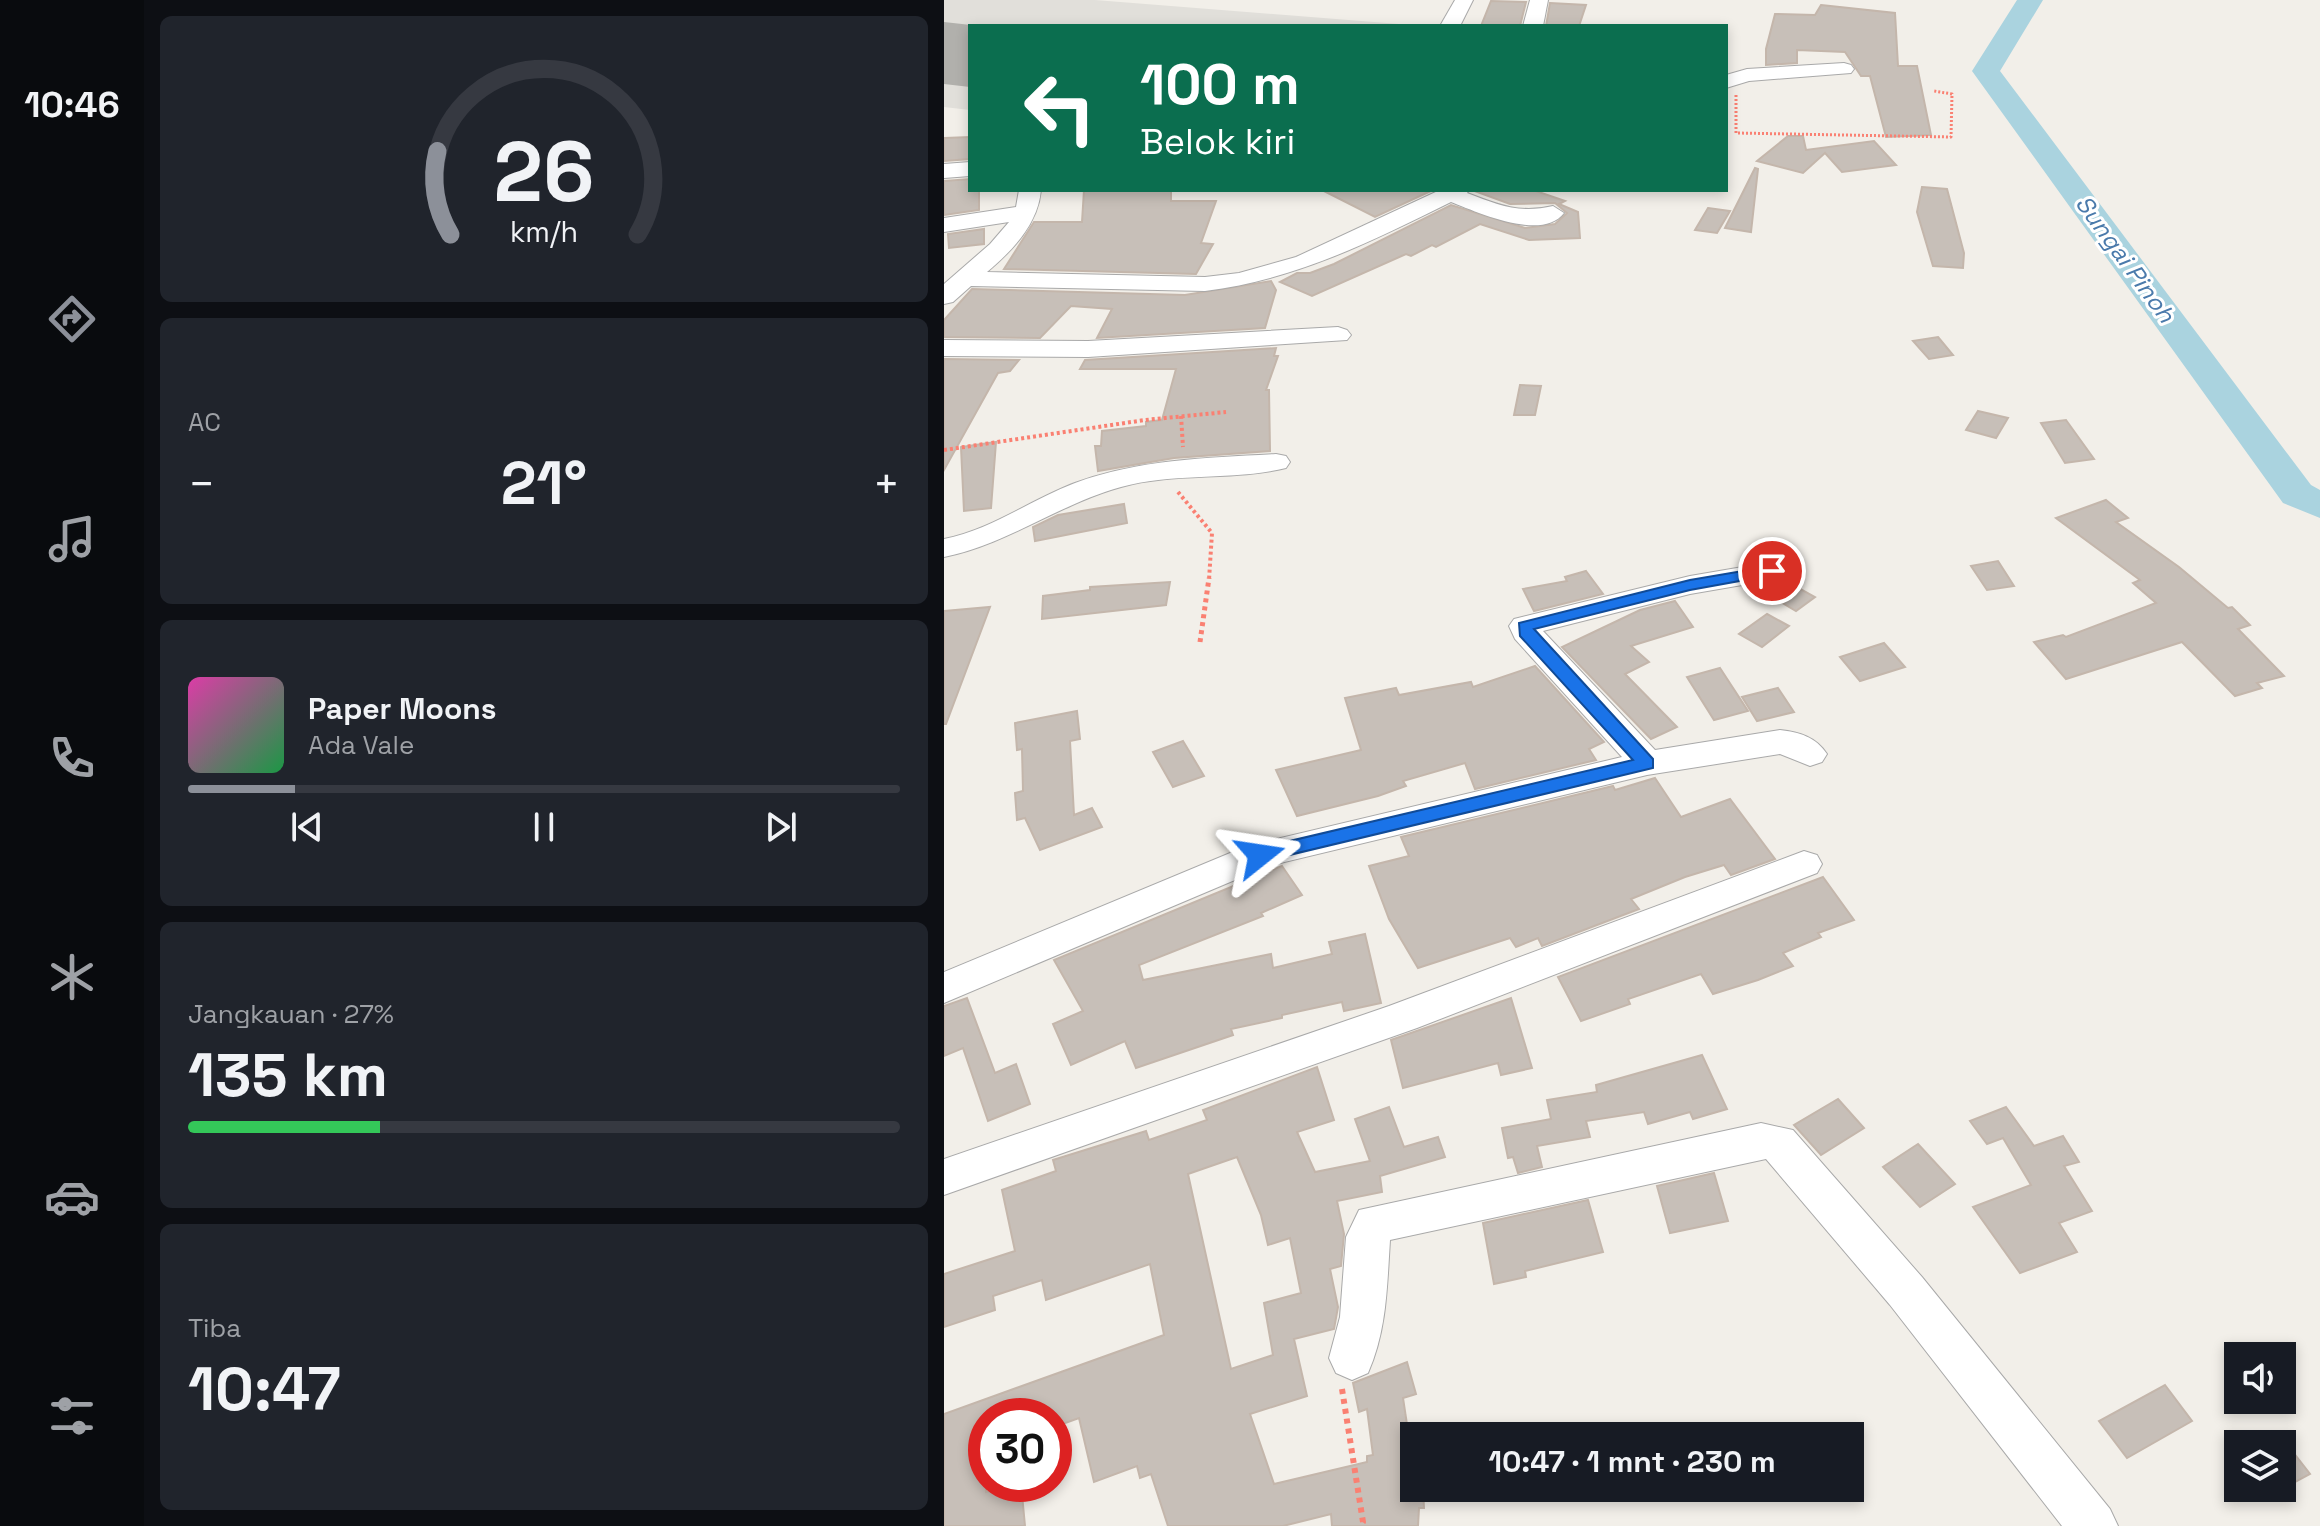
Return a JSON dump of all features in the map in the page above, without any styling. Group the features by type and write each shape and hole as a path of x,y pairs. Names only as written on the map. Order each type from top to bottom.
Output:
{"street":[{"path":"1451,24 1464,0"},
{"path":"1533,24 1539,0"},
{"path":"1732,74 1844,69"},
{"path":"944,171 968,169"},
{"path":"963,279 1205,284 1244,280 1320,258 1454,192 1522,219 1542,219 1553,213"},
{"path":"944,297 1016,231 1028,201"},
{"path":"944,225 1028,201"},
{"path":"944,348 1088,349 1338,335"},
{"path":"944,548 972,542 1090,487 1176,469 1276,462"},
{"path":"1647,763 1526,632 1525,626 1690,585 1772,571"},
{"path":"944,988 1260,855 1647,763 1780,742 1794,743 1810,754"},
{"path":"944,1177 1403,1017 1804,864"},
{"path":"1352,1358 1361,1337 1368,1237 1374,1224 1729,1147 1761,1141 1778,1143 1906,1291 2093,1526"}],"path":[{"path":"1732,74 1736,133 1951,137 1952,94 1934,91"},
{"path":"944,450 1226,412"},
{"path":"1181,416 1176,490 1212,533 1214,542 1200,642"},
{"path":"1352,1358 1341,1385 1363,1522 1360,1526"}],"shaded area":[{"path":"944,0 1095,0 1399,24 968,24 968,110 944,107"}],"building":[{"path":"1491,1 1526,2 1520,24 1482,24"},
{"path":"1550,3 1586,5 1580,24 1546,24"},
{"path":"1821,5 1895,13 1898,66 1917,66 1931,135 1886,137 1870,76 1861,76 1845,52 1797,50 1797,63 1766,65 1766,49 1775,14 1815,15"},
{"path":"1788,136 1803,136 1806,150 1874,141 1896,165 1842,172 1825,153 1803,173 1757,161"},
{"path":"968,137 968,159 944,161 944,138"},
{"path":"1755,168 1758,169 1751,232 1725,228"},
{"path":"968,179 968,192 979,192 979,210 944,215 944,181"},
{"path":"1922,187 1947,189 1964,253 1963,268 1933,266 1917,212"},
{"path":"1084,192 1171,192 1171,201 1216,201 1201,243 1213,244 1196,274 1004,269 1034,222 1082,222"},
{"path":"1326,192 1429,192 1375,217"},
{"path":"1477,192 1539,192 1565,201 1559,204 1578,212 1580,238 1529,240 1480,224 1436,247 1432,245 1411,256 1406,254 1312,296 1280,282 1297,273 1310,273 1334,264 1451,205 1525,228 1555,224 1567,213 1555,203 1510,204"},
{"path":"1708,208 1730,211 1717,233 1695,230"},
{"path":"984,229 984,244 949,248 948,234"},
{"path":"1271,281 1276,290 1265,328 1097,338 1112,309 1071,306 1040,338 944,337 944,320 972,289 1185,295"},
{"path":"1938,337 1953,355 1929,359 1913,341"},
{"path":"1276,348 1274,356 1278,356 1266,390 1269,390 1270,451 1174,458 1098,471 1095,446 1101,446 1102,431 1146,426 1146,422 1162,420 1176,369 1080,369 1085,360"},
{"path":"944,359 1019,360 1010,371 998,373 944,470"},
{"path":"1520,385 1541,386 1535,415 1514,415"},
{"path":"1978,411 2008,418 1996,438 1966,430"},
{"path":"2066,420 2094,459 2065,463 2041,423"},
{"path":"996,442 991,508 964,511 961,447"},
{"path":"2106,500 2128,518 2116,522 2179,567 2228,608 2232,607 2250,625 2238,629 2284,676 2257,683 2262,688 2235,696 2182,642 2066,679 2034,642 2063,635 2066,637 2156,603 2133,583 2140,580 2056,518"},
{"path":"1124,504 1127,523 1035,541 1033,527 1058,515"},
{"path":"1998,561 2014,586 1987,590 1971,566"},
{"path":"1586,571 1603,594 1534,611 1523,589 1567,581 1565,577"},
{"path":"1784,580 1815,597 1796,611 1757,588"},
{"path":"1170,582 1166,605 1042,619 1043,596 1090,590 1090,587"},
{"path":"1675,601 1693,627 1631,646 1649,662 1625,674 1677,727 1651,739 1562,647 1640,610"},
{"path":"990,607 946,724 944,724 944,611"},
{"path":"1767,614 1789,626 1762,647 1739,634"},
{"path":"1884,643 1905,667 1860,681 1840,657"},
{"path":"1535,666 1604,742 1589,749 1596,760 1475,789 1465,763 1403,781 1406,786 1378,796 1297,816 1276,770 1361,750 1345,698 1396,688 1399,695 1471,682 1473,687"},
{"path":"1720,668 1748,711 1714,720 1687,677"},
{"path":"1778,688 1794,712 1757,721 1742,697"},
{"path":"1077,711 1080,739 1070,741 1074,815 1092,808 1102,827 1040,850 1025,818 1017,820 1015,793 1023,791 1022,749 1017,750 1015,723"},
{"path":"1183,741 1204,776 1173,787 1153,752"},
{"path":"1655,778 1681,817 1730,799 1775,859 1731,875 1724,865 1685,877 1631,899 1639,909 1542,946 1538,938 1516,947 1510,938 1418,968 1389,919 1369,866 1409,856 1401,837 1613,786 1615,790"},
{"path":"1282,866 1302,895 1261,913 1263,916 1139,965 1143,980 1271,954 1273,968 1332,954 1329,942 1365,934 1381,1003 1344,1011 1342,1002 1282,1015 1282,1018 1231,1029 1233,1035 1136,1068 1125,1041 1071,1065 1053,1024 1083,1011 1054,960"},
{"path":"1823,877 1854,920 1818,933 1821,937 1783,953 1793,966 1758,980 1713,994 1701,974 1628,999 1630,1004 1581,1021 1558,977"},
{"path":"967,998 995,1073 1016,1064 1030,1104 988,1121 963,1048 944,1056 944,1006"},
{"path":"1511,998 1532,1068 1501,1075 1498,1063 1403,1088 1391,1040"},
{"path":"1702,1055 1727,1109 1693,1119 1690,1112 1648,1124 1644,1112 1586,1121 1590,1137 1537,1146 1542,1167 1518,1173 1513,1157 1508,1158 1502,1128 1551,1119 1547,1100 1597,1092 1596,1085"},
{"path":"1317,1067 1334,1120 1297,1132 1315,1172 1370,1161 1355,1119 1389,1107 1404,1147 1438,1137 1445,1157 1380,1176 1382,1192 1337,1201 1344,1234 1341,1266 1330,1269 1338,1307 1334,1329 1294,1339 1307,1396 1250,1414 1274,1484 1367,1462 1367,1456 1373,1455 1367,1409 1359,1412 1353,1383 1407,1362 1416,1394 1403,1398 1407,1422 1400,1422 1400,1502 1424,1502 1424,1508 1419,1508 1418,1526 1332,1526 1331,1514 1283,1526 1168,1526 1151,1474 1140,1478 1137,1466 1094,1482 1079,1418 1072,1421 1072,1398 989,1398 1164,1335 1150,1264 1046,1300 1042,1280 993,1296 995,1310 944,1327 944,1274 1015,1251 1002,1190 1056,1171 1053,1160 1146,1131 1149,1140 1207,1120 1203,1110","holes":["1237,1157 1261,1215 1268,1245 1290,1238 1301,1293 1264,1303 1273,1355 1231,1369 1188,1174"]},
{"path":"1838,1099 1864,1128 1821,1155 1794,1125"},
{"path":"2006,1107 2034,1146 2063,1136 2079,1162 2064,1166 2092,1211 2059,1223 2077,1252 2020,1273 1973,1207 2031,1185 2003,1138 1987,1144 1970,1121"},
{"path":"1918,1144 1955,1184 1920,1207 1883,1167"},
{"path":"1714,1173 1728,1221 1670,1233 1657,1186"},
{"path":"1588,1200 1603,1252 1525,1271 1526,1277 1494,1284 1483,1223"},
{"path":"2165,1385 2192,1421 2127,1458 2099,1421"},
{"path":"968,1405 968,1502 1023,1502 1025,1526 944,1526 944,1414"},
{"path":"2296,1456 2310,1474 2296,1482"}],"waterway":[{"name":"Sungai Pinoh","path":"2030,0 1986,71 2297,494 2320,506"}],"runway":[{"path":"944,53 968,55"}],"route":[{"path":"1260,855 1647,763 1526,632 1525,626 1587,608 1690,585 1772,571"}]}
